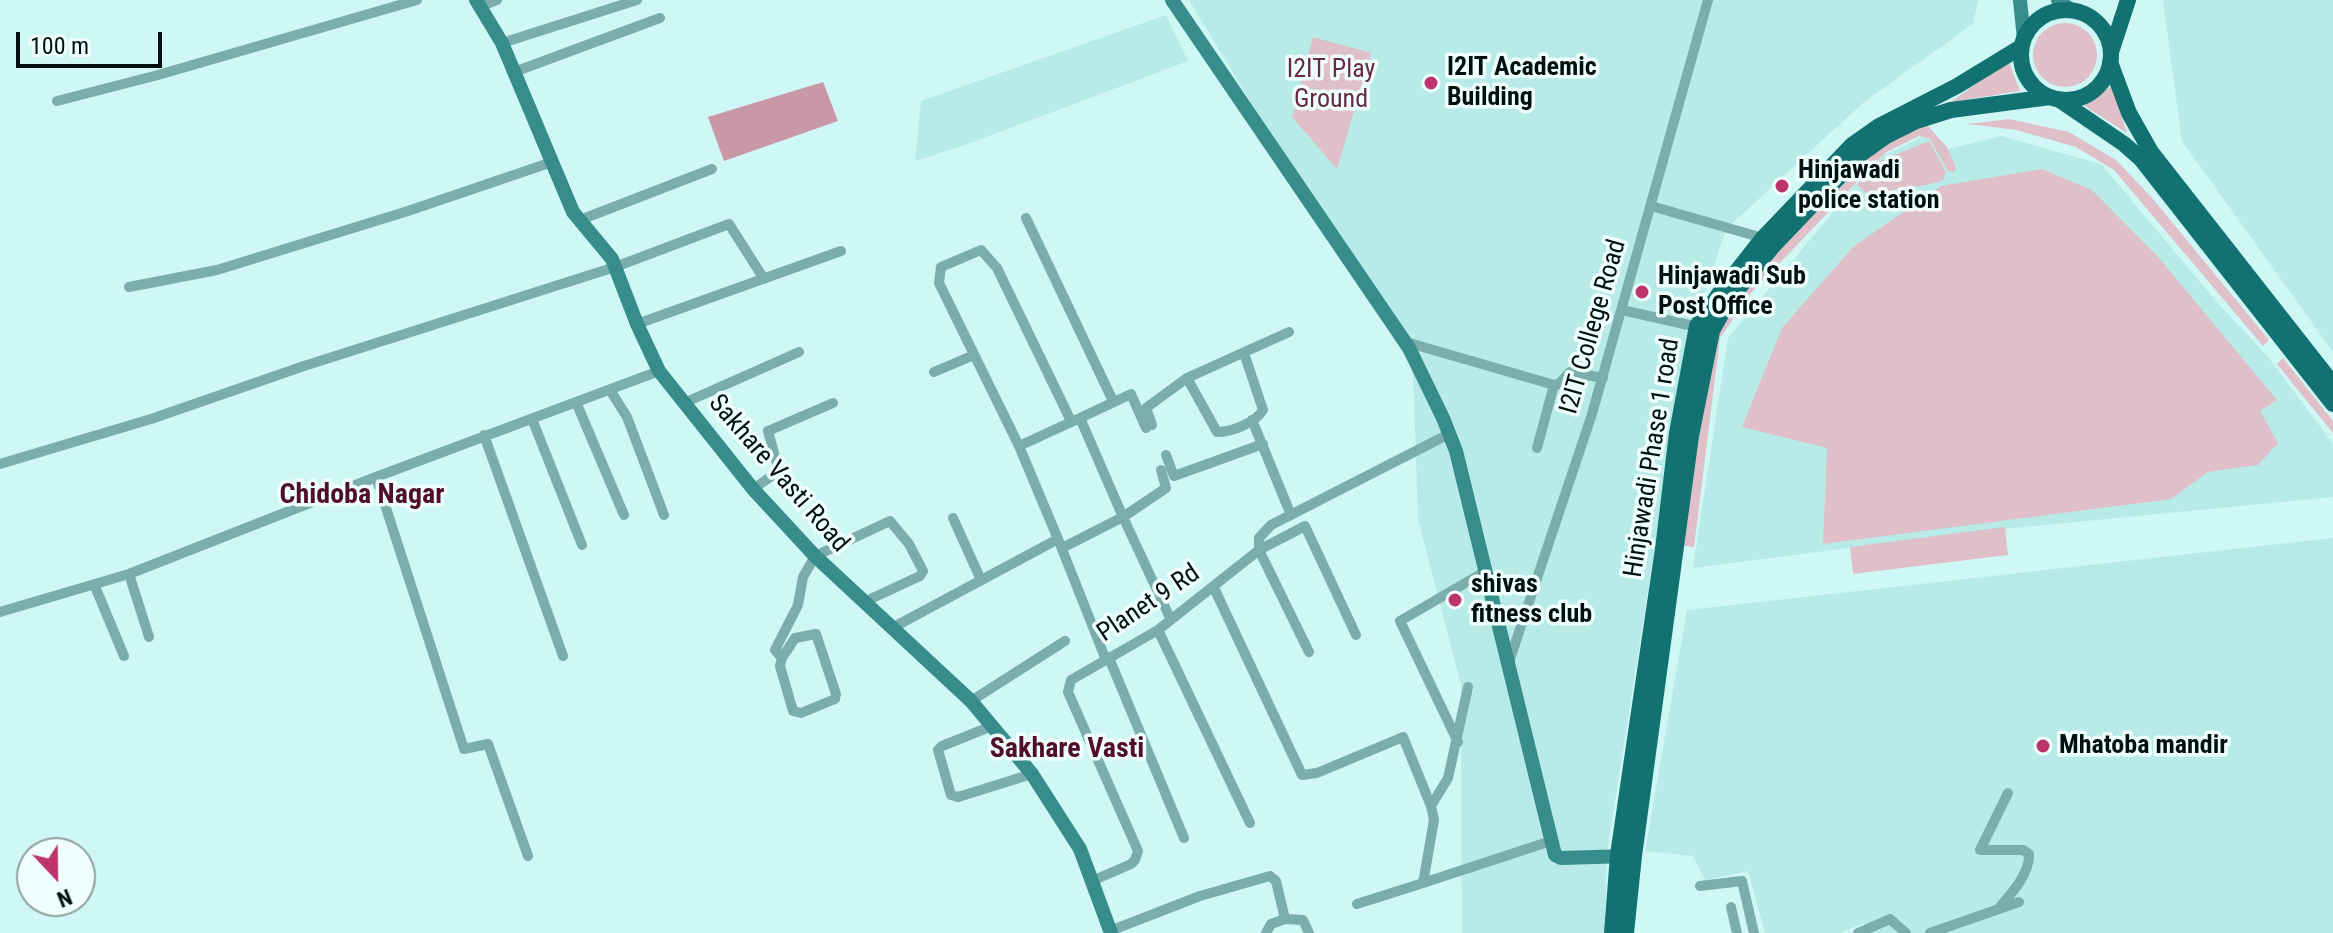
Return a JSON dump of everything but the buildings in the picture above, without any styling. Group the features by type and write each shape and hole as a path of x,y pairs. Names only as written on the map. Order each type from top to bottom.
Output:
{"main road":[{"path":"2054,98 2076,98 2092,91 2104,78 2128,0"},
{"path":"2333,384 2151,152 2129,113 2107,36 2097,22 2071,3 2040,18 2023,43 2025,73 2035,87 2124,144 2141,159 2333,404"},
{"name":"Hinjawadi Phase 1 road","path":"1612,933 1626,856 1677,433 1704,329 1719,294 1852,145 1879,126 1957,86 2023,43"},
{"name":"Hinjawadi Phase 1 road","path":"1769,241 1861,154 1886,136 1916,121 1951,110 2054,98"},
{"name":"Hinjawadi Phase 1 road","path":"1626,856 1626,933"}],"street":[{"path":"57,101 417,0"},
{"path":"478,3 497,0"},
{"path":"502,43 637,0"},
{"path":"1172,0 1406,342 1443,418 1456,451 1555,855 1561,858 1626,856"},
{"name":"I2IT College Road","path":"1509,662 1603,378 1708,0"},
{"path":"2020,0 2023,43"},
{"name":"Sakhare Vasti Road","path":"478,3 502,43 573,212 612,259 659,371 753,489 815,556 971,701 1032,774 1080,849 1110,932"},
{"path":"514,72 660,18"},
{"path":"129,287 217,270 408,211 552,162"},
{"path":"580,220 712,169"},
{"path":"1651,206 1769,241"},
{"path":"1026,218 1113,401"},
{"path":"0,464 151,419 304,366 615,267 729,224 764,279"},
{"path":"1171,620 1076,420 997,268 981,250 941,267 939,283 1019,446 1184,838"},
{"path":"637,324 841,251"},
{"path":"1622,310 1704,329"},
{"path":"1019,446 1131,394 1149,426 1146,408 1187,378 1289,332"},
{"path":"1406,342 1554,385 1570,372 1603,378"},
{"path":"684,403 799,352"},
{"path":"1187,378 1217,432 1222,433 1252,420 1263,410 1244,353"},
{"path":"934,372 974,355"},
{"path":"0,612 129,574 484,435 659,371"},
{"path":"1537,448 1554,385"},
{"path":"610,390 627,417 664,515"},
{"path":"576,402 624,515"},
{"path":"753,489 779,471 768,431 833,403"},
{"path":"532,419 582,545"},
{"path":"1252,420 1291,515"},
{"name":"Planet 9 Rd","path":"1092,881 1131,864 1138,851 1067,689 1071,680 1158,630 1214,588 1259,550 1257,541 1262,533 1279,521 1449,434"},
{"path":"484,435 563,656"},
{"path":"1166,455 1174,476 1263,444"},
{"path":"892,628 981,580 1123,517 1166,488 1161,470"},
{"path":"376,477 464,749 488,744 528,856"},
{"path":"953,518 981,580"},
{"path":"1279,521 1283,535"},
{"path":"782,658 775,650 798,605 803,577 815,556 885,522 894,524 923,566 923,571 920,576 864,602"},
{"path":"1309,652 1259,550 1305,526 1356,635"},
{"path":"1458,742 1400,621 1486,571"},
{"path":"129,574 149,637"},
{"path":"94,584 124,656"},
{"path":"1214,588 1302,775 1317,773 1402,736 1434,820 1423,883"},
{"path":"1158,630 1250,823"},
{"path":"816,634 835,699 801,713 793,711 780,666 782,658 795,638 816,634"},
{"path":"971,701 1065,641"},
{"path":"1431,806 1448,778 1468,687"},
{"path":"992,726 938,750 951,795 958,797 1032,774"},
{"path":"1998,909 2023,876 2030,859 2023,850 1980,850 2008,793"},
{"path":"1357,904 1551,841"},
{"path":"1110,932 1200,896 1270,876 1276,881 1285,919"},
{"path":"1700,886 1742,881 1754,933"},
{"path":"1930,933 2019,902"},
{"path":"1731,907 1737,933"},
{"path":"1266,933 1271,924 1285,919 1303,920 1309,933"},
{"path":"1860,933 1890,919 1906,933"}],"shaded area":[{"path":"1189,0 1978,0 1973,24 1864,102 1726,229 1685,354 1607,853 1605,933 1462,933 1461,684 1418,520 1413,370"},
{"path":"2163,0 2333,0 2333,352 2182,141"},
{"path":"1166,15 1188,61 915,161 921,101"},
{"path":"823,82 838,121 724,161 708,117"},
{"path":"1927,135 1944,150 2001,136 2101,164 2217,302 2269,358 2333,444 2333,497 1973,532 1693,568 1728,338 1869,169 1884,155"},
{"path":"2333,538 2333,933 1867,933 1864,923 1840,933 1765,933 1748,871 1705,880 1693,856 1645,851 1687,610"}],"green space":[{"path":"2059,23 2071,23 2088,32 2095,43 2095,67 2088,78 2071,87 2059,87 2047,82 2038,73 2033,61 2033,49 2038,37 2047,28"},
{"name":"I2IT Play Ground","path":"1313,37 1371,53 1337,169 1292,117"},
{"path":"2008,60 2020,91 1951,102"},
{"path":"2112,86 2127,133 2083,105"},
{"path":"2009,119 2069,132 2116,160 2153,199 2269,340 2263,346 2114,170 2076,147 2016,130 1968,124"},
{"path":"1925,123 1947,147 1956,168 1953,172 1948,171 1930,139 1919,136 1885,153 1751,293 1720,338 1694,547 1680,545 1713,340 1749,282 1870,153"},
{"path":"1929,141 1946,172 1943,180 1870,197 1857,185 1878,162"},
{"path":"2042,169 2092,190 2159,258 2277,400 2260,411 2278,443 2258,465 2208,472 2171,499 1823,544 1827,448 1742,427 1782,328 1853,247 1941,186"},
{"path":"2283,358 2333,421 2333,433 2277,364"},
{"path":"2005,527 2008,555 1853,574 1850,547"}],"place":[{"name":"I2IT Academic Building","path":"1431,83"},
{"name":"Hinjawadi police station","path":"1782,186"},
{"name":"Hinjawadi Sub Post Office","path":"1642,292"},
{"name":"shivas fitness club","path":"1455,600"},
{"name":"Mhatoba mandir","path":"2043,746"}],"district":[{"name":"Chidoba Nagar","path":"362,496"},
{"name":"Sakhare Vasti","path":"1067,750"}]}
